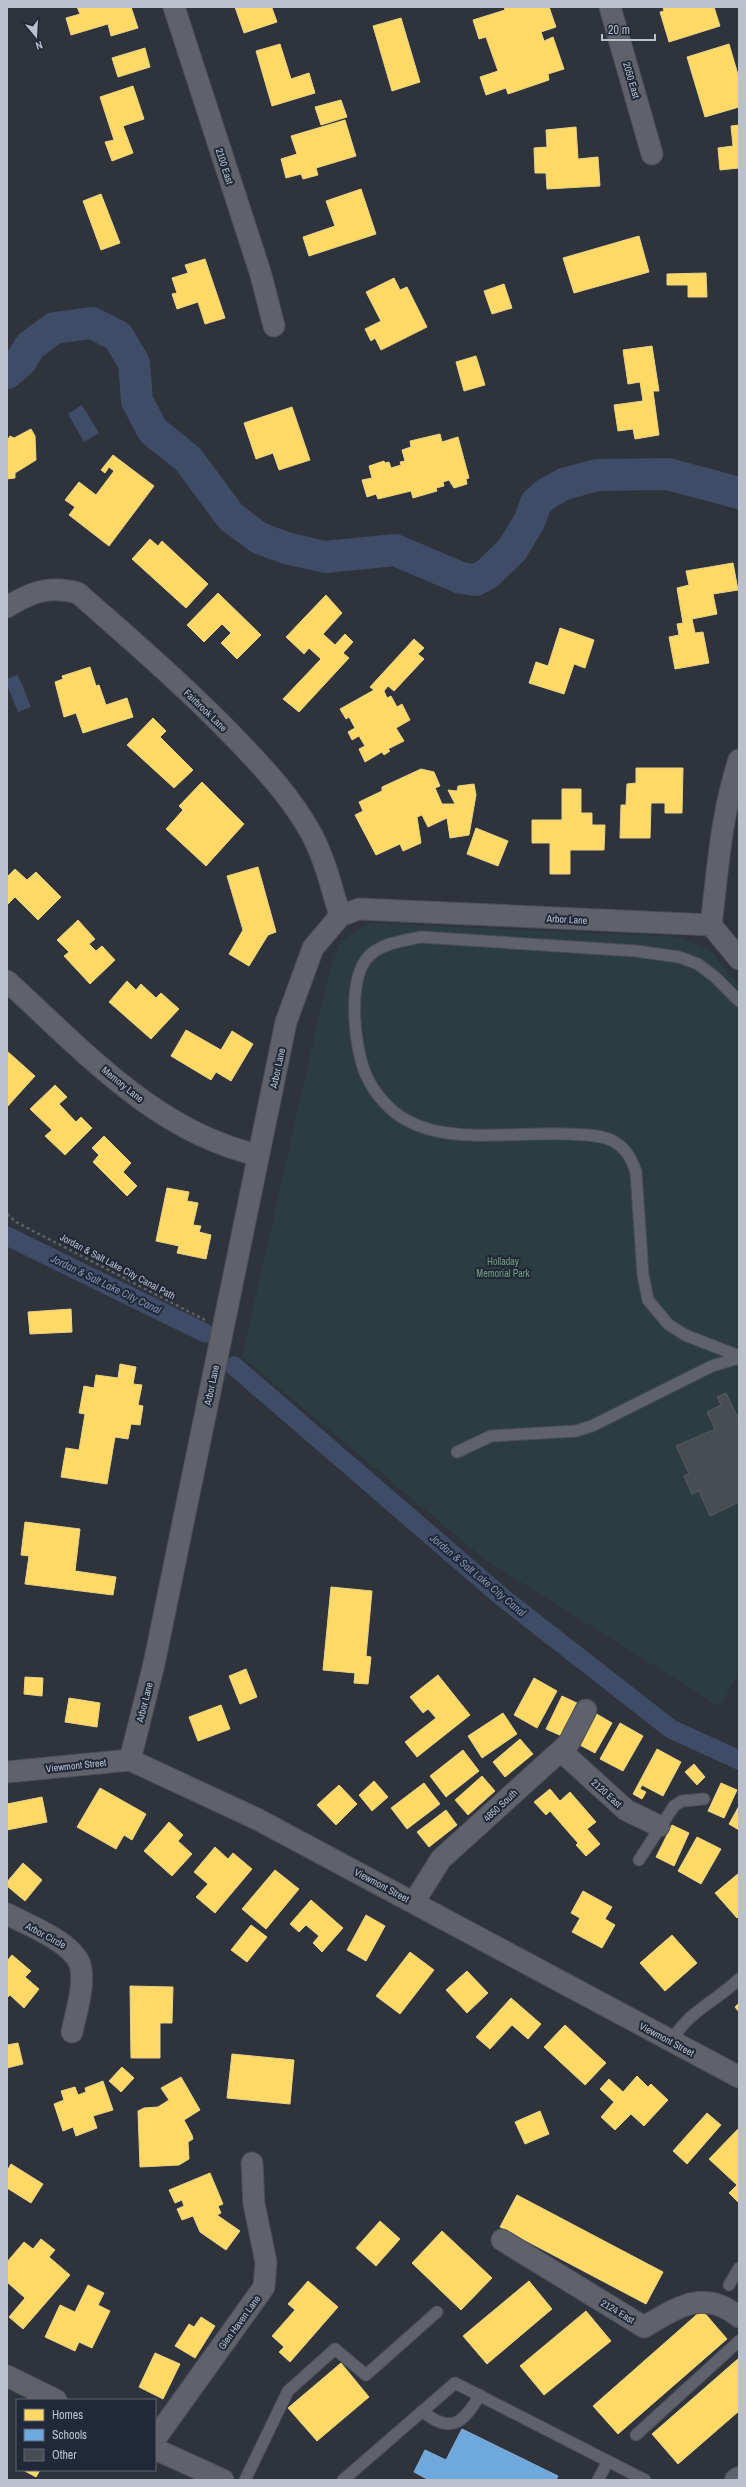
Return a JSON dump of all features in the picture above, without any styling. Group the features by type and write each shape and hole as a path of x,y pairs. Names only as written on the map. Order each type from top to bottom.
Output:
{"street":[{"name":"2100 East","path":"174,7 261,275 274,326"},
{"name":"2050 East","path":"610,7 652,154"},
{"name":"Fairbrook Lane","path":"7,607 24,596 43,589 64,589 78,593 210,712 263,767 296,808 312,835 328,876 340,916"},
{"path":"739,760 730,788 720,841 711,925 739,959"},
{"name":"Arbor Lane","path":"130,1760 154,1664 286,1022 313,948 340,916 360,909 711,925"},
{"name":"Memory Lane","path":"7,981 124,1087 173,1122 237,1151 258,1155"},
{"name":"4850 South","path":"414,1902 441,1859 545,1763 569,1743 586,1710"},
{"name":"2120 East","path":"561,1751 626,1810 659,1826"},
{"name":"Viewmont Street","path":"7,1772 130,1760 257,1819 739,2077"},
{"name":"Arbor Circle","path":"7,1914 66,1946 79,1958 82,1975 72,2032"},
{"name":"Glen Haven Lane","path":"156,2438 264,2287 266,2262 254,2204 252,2163"},
{"name":"2124 East","path":"502,2240 644,2327 686,2305 703,2301 727,2307 739,2317"},
{"path":"7,2376 54,2399"},
{"path":"156,2449 223,2480"}],"lane":[{"path":"739,1001 715,977 698,964 679,957 636,951 421,937 395,942 375,950 367,959 354,993 354,1016 366,1074 379,1096 397,1116 420,1128 439,1133 471,1136 552,1133 592,1135 610,1139 622,1147 631,1158 636,1172 643,1275 648,1300 668,1324 679,1331 739,1357"},
{"path":"457,1452 491,1436 576,1431 592,1426 712,1366 739,1357"},
{"path":"639,1860 659,1826 674,1806 682,1801 704,1799"},
{"path":"670,2041 682,2023 696,2010 723,1994 739,1979"},
{"path":"729,2285 739,2268"},
{"path":"244,2480 288,2391 335,2349 366,2375 437,2312"},
{"path":"636,2435 739,2341"},
{"path":"343,2480 455,2383 645,2480"},
{"path":"422,2411 436,2422 445,2425 469,2414 480,2395"},
{"path":"598,2480 608,2461"}],"path":[{"name":"Jordan & Salt Lake City Canal Path","path":"7,1214 16,1222 223,1330"}],"green space":[{"name":"Holladay Memorial Park","path":"369,923 679,937 712,952 739,986 739,1670 720,1707 483,1558 242,1357 329,972 341,941"}],"water":[{"path":"82,405 99,433 84,442 68,414"},
{"path":"18,675 31,707 18,712 7,685 7,679"}],"building: Homes":[{"path":"77,7 131,7 138,28 111,36 108,24 71,35 66,18 80,14"},
{"path":"235,7 274,7 272,8 277,22 244,33"},
{"path":"504,7 549,7 556,27 541,32 544,41 553,37 564,69 548,74 549,80 508,94 506,88 486,95 480,77 498,71 486,37 479,39 473,20 505,10"},
{"path":"663,7 714,7 720,26 669,42 660,12 664,11"},
{"path":"401,18 420,82 392,91 373,26"},
{"path":"280,44 291,79 309,73 315,93 272,106 256,51"},
{"path":"729,44 739,78 739,107 705,117 687,57"},
{"path":"145,48 150,67 118,77 112,58"},
{"path":"133,86 144,119 123,126 133,153 112,161 105,142 114,140 100,97"},
{"path":"341,100 347,117 321,125 315,107"},
{"path":"345,120 356,156 316,168 318,175 303,179 301,174 286,178 281,159 297,154 291,136"},
{"path":"739,125 739,168 720,170 718,148 733,146 731,126"},
{"path":"576,127 578,159 598,157 600,186 547,189 546,173 535,173 534,148 547,147 546,130"},
{"path":"361,189 376,234 309,256 303,237 335,226 326,201"},
{"path":"101,194 120,243 101,250 83,201"},
{"path":"639,236 649,272 574,293 563,258"},
{"path":"205,259 225,318 205,324 198,302 177,309 172,294 177,293 172,278 188,273 185,265"},
{"path":"706,273 707,297 688,297 688,285 667,285 667,274"},
{"path":"394,278 400,290 407,287 427,327 381,350 375,338 371,341 365,329 381,321 366,292"},
{"path":"504,284 512,308 492,314 484,291"},
{"path":"652,346 659,391 653,391 659,435 635,439 633,429 618,431 614,405 643,401 640,382 628,384 623,350"},
{"path":"476,356 485,385 464,391 456,362"},
{"path":"292,407 310,460 279,470 273,453 256,459 244,423"},
{"path":"31,429 35,436 36,460 15,473 15,478 7,479 7,441 10,436 14,438"},
{"path":"440,434 442,442 458,437 469,478 466,479 467,484 454,488 449,480 443,482 444,486 436,488 437,491 413,498 411,491 378,499 376,494 367,497 362,480 372,478 369,466 384,461 385,463 389,462 391,468 401,465 400,462 405,461 402,450 411,447 410,441"},
{"path":"113,455 154,486 109,546 69,515 75,507 65,500 79,482 96,495 114,471 109,467 105,473 101,470"},
{"path":"150,539 158,546 162,541 208,584 186,608 132,559"},
{"path":"733,563 738,590 713,594 717,614 692,619 695,633 703,632 709,663 675,669 669,637 679,635 677,624 683,623 677,588 689,585 686,571"},
{"path":"218,593 261,635 237,659 221,643 231,633 222,624 204,642 187,625"},
{"path":"326,595 342,613 323,634 335,645 345,634 353,642 343,653 349,658 299,712 283,699 321,659 309,648 304,654 286,637"},
{"path":"560,628 594,640 585,668 574,664 564,694 529,683 536,662 548,666"},
{"path":"414,639 424,648 418,654 424,659 394,691 388,686 384,691 387,698 391,696 397,707 402,704 410,720 396,728 404,741 388,749 390,751 384,755 382,752 365,762 359,749 365,746 359,736 352,740 348,732 355,728 349,717 346,719 340,709 374,690 370,687"},
{"path":"90,667 96,686 99,685 106,705 127,698 133,717 83,733 76,713 64,717 55,682 63,679 62,676"},
{"path":"153,718 166,731 160,737 193,770 174,788 127,745"},
{"path":"636,768 683,768 682,813 665,813 665,803 651,803 650,838 620,838 621,805 626,805 627,784 636,783"},
{"path":"421,769 434,772 440,786 435,788 442,804 455,804 448,790 457,791 458,786 474,784 476,795 469,835 450,838 447,818 428,827 422,815 417,817 421,843 403,851 400,844 376,855 355,815 363,811 359,802 382,791 382,787"},
{"path":"202,782 244,824 206,866 166,829 183,810 179,806"},
{"path":"562,789 581,789 581,813 592,813 592,825 605,825 604,850 570,850 570,874 550,874 550,843 532,843 532,820 562,820"},
{"path":"476,828 508,841 498,866 467,854"},
{"path":"258,867 276,932 268,935 249,966 229,954 243,930 227,876"},
{"path":"15,869 27,880 36,872 61,897 38,920 15,897 7,905 7,877"},
{"path":"78,920 95,939 89,944 96,951 102,946 115,960 90,984 64,956 69,952 57,940"},
{"path":"127,981 136,990 141,984 156,998 161,993 179,1009 151,1039 109,1002"},
{"path":"186,1030 221,1050 232,1031 253,1044 231,1081 216,1072 211,1080 171,1056"},
{"path":"7,1051 35,1076 7,1107"},
{"path":"55,1085 67,1097 59,1104 76,1122 81,1117 92,1128 65,1155 45,1136 52,1130 30,1109"},
{"path":"104,1136 131,1163 123,1172 137,1186 127,1196 93,1162 99,1155 92,1148"},
{"path":"167,1188 189,1192 187,1201 198,1203 193,1225 201,1226 199,1232 211,1235 206,1259 177,1253 179,1246 156,1241"},
{"path":"71,1309 72,1332 30,1334 28,1312"},
{"path":"120,1364 136,1367 133,1384 142,1385 138,1405 143,1406 140,1425 131,1424 128,1439 115,1437 107,1484 61,1477 66,1448 79,1450 85,1414 79,1413 84,1386 94,1388 96,1375 118,1378"},
{"path":"25,1522 80,1529 75,1571 116,1577 113,1595 25,1584 29,1556 21,1555"},
{"path":"331,1587 372,1591 366,1656 371,1657 368,1684 354,1683 355,1673 323,1670"},
{"path":"246,1669 257,1697 240,1704 229,1676"},
{"path":"438,1675 470,1715 417,1757 405,1742 436,1718 428,1709 423,1713 410,1697"},
{"path":"25,1677 43,1678 42,1696 24,1694"},
{"path":"534,1678 557,1691 537,1728 514,1715"},
{"path":"562,1696 579,1704 564,1737 546,1729"},
{"path":"69,1698 100,1703 97,1727 65,1722"},
{"path":"221,1705 230,1729 198,1741 189,1717"},
{"path":"503,1713 517,1734 482,1758 468,1736"},
{"path":"595,1713 612,1723 595,1753 578,1744"},
{"path":"620,1723 643,1736 623,1771 600,1759"},
{"path":"520,1739 533,1754 505,1777 493,1762"},
{"path":"657,1749 681,1762 663,1796 642,1785 640,1789 646,1792 642,1799 633,1794"},
{"path":"463,1750 479,1771 446,1797 430,1776"},
{"path":"694,1764 705,1777 697,1785 685,1772"},
{"path":"482,1776 495,1791 468,1815 455,1800"},
{"path":"374,1781 388,1797 372,1811 359,1795"},
{"path":"424,1783 440,1804 407,1829 391,1808"},
{"path":"721,1783 737,1790 724,1818 708,1811"},
{"path":"339,1785 357,1804 336,1825 317,1805"},
{"path":"100,1788 146,1814 132,1840 124,1835 116,1849 77,1827"},
{"path":"550,1789 560,1801 570,1792 596,1822 587,1829 600,1844 586,1856 576,1845 578,1843 550,1811 546,1815 534,1802"},
{"path":"42,1797 47,1822 7,1830 7,1804"},
{"path":"739,1806 739,1830 729,1824"},
{"path":"446,1810 457,1825 429,1847 417,1832"},
{"path":"169,1822 183,1835 178,1841 192,1854 172,1876 144,1851"},
{"path":"672,1825 689,1833 674,1866 656,1857"},
{"path":"697,1837 721,1849 701,1884 678,1871"},
{"path":"215,1847 228,1859 233,1853 252,1869 215,1913 196,1897 208,1884 194,1872"},
{"path":"23,1863 42,1880 25,1901 7,1886 7,1882"},
{"path":"275,1870 299,1889 266,1929 242,1909"},
{"path":"739,1873 739,1916 737,1918 715,1893"},
{"path":"583,1891 612,1907 605,1919 615,1925 602,1948 572,1932 580,1918 571,1913"},
{"path":"311,1900 343,1928 322,1952 313,1943 319,1936 306,1925 299,1932 290,1924"},
{"path":"366,1915 385,1926 366,1961 347,1950"},
{"path":"251,1925 267,1937 247,1962 231,1950"},
{"path":"672,1935 697,1963 665,1991 640,1963"},
{"path":"410,1952 434,1970 400,2014 376,1996"},
{"path":"12,1955 31,1971 25,1977 39,1989 24,2008 10,1995 7,1998 7,1961"},
{"path":"467,1971 488,1993 467,2013 446,1990"},
{"path":"130,1986 173,1987 172,2023 160,2023 160,2058 131,2058"},
{"path":"511,1998 541,2024 528,2039 512,2025 490,2049 476,2037"},
{"path":"739,2003 739,2012 735,2007"},
{"path":"565,2025 606,2063 585,2085 544,2047"},
{"path":"18,2043 23,2064 7,2068 7,2045"},
{"path":"232,2054 294,2060 290,2104 227,2098"},
{"path":"122,2067 134,2078 121,2092 109,2081"},
{"path":"637,2076 648,2087 651,2084 668,2100 644,2126 631,2114 615,2130 601,2117 614,2102 600,2089 609,2079 623,2092"},
{"path":"181,2077 200,2110 184,2120 193,2139 188,2142 189,2159 179,2165 140,2167 138,2111 144,2108 158,2107 169,2100 161,2088"},
{"path":"103,2081 113,2110 93,2116 97,2128 76,2136 73,2127 63,2131 54,2104 64,2100 61,2091 75,2087 78,2095 86,2092 85,2088"},
{"path":"540,2111 549,2134 525,2144 515,2122"},
{"path":"707,2113 721,2125 687,2164 673,2151"},
{"path":"739,2128 739,2203 729,2193 737,2185 709,2159"},
{"path":"11,2164 43,2184 31,2203 7,2188 7,2171"},
{"path":"210,2173 223,2204 218,2206 221,2213 217,2215 240,2231 226,2250 200,2232 193,2216 182,2220 177,2209 184,2206 182,2200 175,2203 169,2190"},
{"path":"517,2195 663,2272 646,2304 500,2227"},
{"path":"380,2221 400,2239 376,2266 356,2248"},
{"path":"442,2231 492,2278 461,2310 412,2263"},
{"path":"41,2239 55,2250 49,2257 70,2275 23,2329 9,2317 25,2298 7,2282 7,2262 24,2242 33,2249"},
{"path":"308,2281 338,2307 290,2362 279,2352 284,2347 272,2336 295,2310 288,2304"},
{"path":"529,2281 552,2309 487,2364 463,2336"},
{"path":"88,2285 104,2293 98,2305 110,2311 92,2348 79,2342 75,2351 45,2337 60,2305 75,2312"},
{"path":"702,2310 727,2339 618,2434 593,2406"},
{"path":"586,2311 611,2341 544,2395 520,2366"},
{"path":"201,2317 215,2326 195,2358 175,2346 189,2324 194,2327"},
{"path":"155,2353 180,2364 163,2399 139,2387"},
{"path":"739,2358 739,2411 678,2464 652,2434"},
{"path":"341,2363 369,2397 317,2441 288,2408"},
{"path":"25,2471 39,2471 36,2477"}],"building: Schools":[{"path":"462,2429 558,2476 556,2480 429,2480 414,2472 425,2450 446,2460"}],"building: Other":[{"path":"726,1393 739,1420 739,1502 710,1516 699,1491 692,1494 684,1476 689,1474 676,1446 715,1429 707,1412 721,1405 717,1397"}],"waterway":[{"path":"7,373 21,361 30,346 54,328 92,323 118,336 134,363 137,401 153,431 188,459 231,517 259,538 286,548 325,557 395,550 461,578 476,580 487,574 512,550 530,520 536,503 546,494 564,484 597,475 668,474 739,493"},
{"name":"Jordan & Salt Lake City Canal","path":"7,1236 205,1333"},
{"name":"Jordan & Salt Lake City Canal","path":"234,1366 502,1597 671,1729 739,1760"}]}
